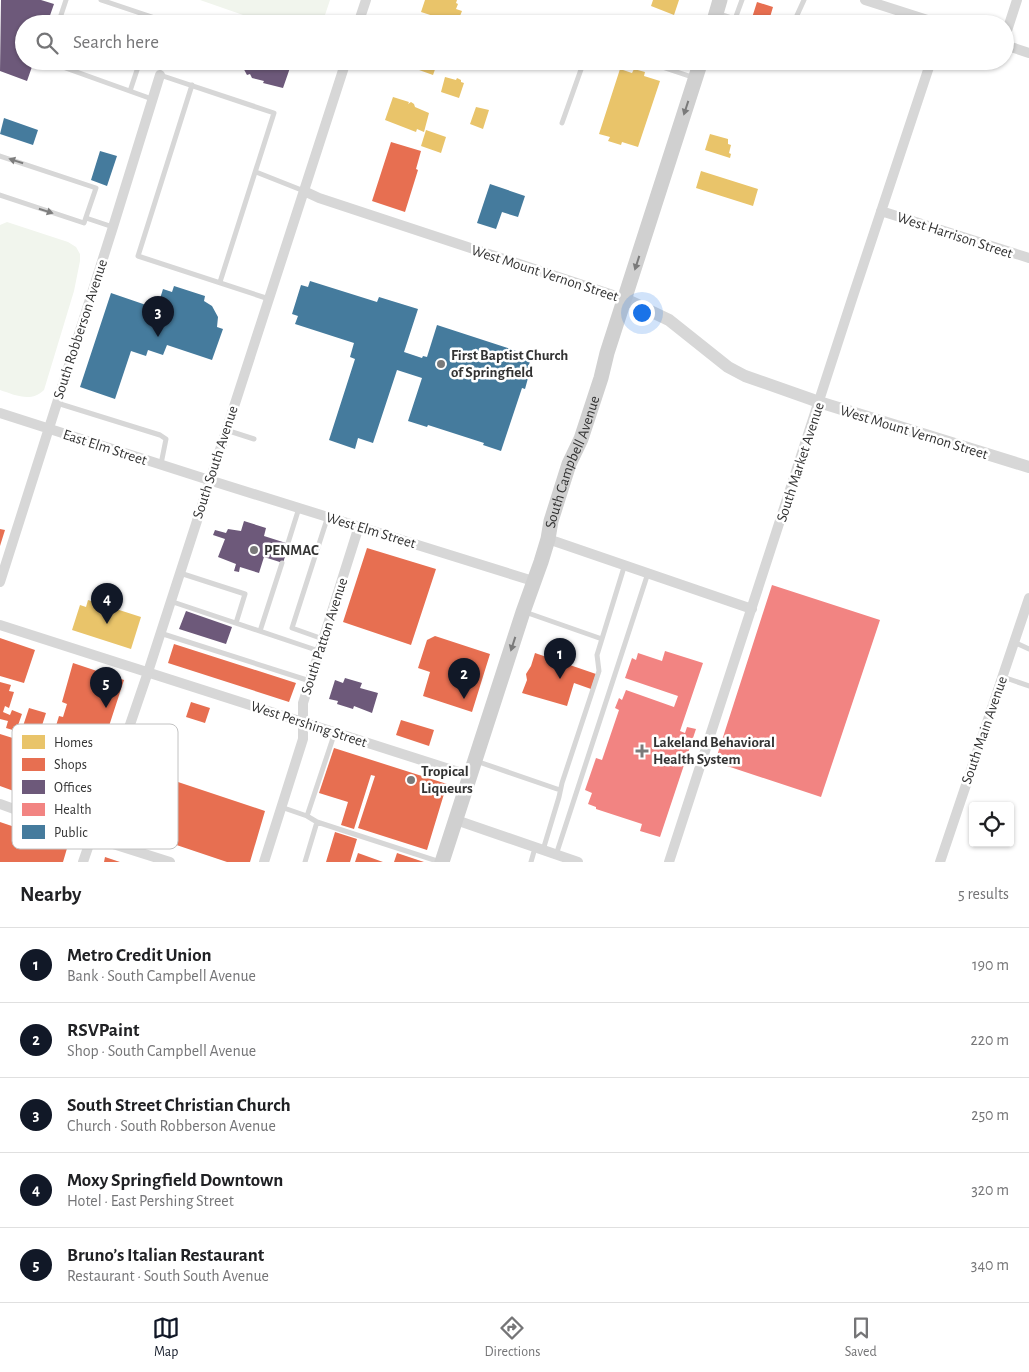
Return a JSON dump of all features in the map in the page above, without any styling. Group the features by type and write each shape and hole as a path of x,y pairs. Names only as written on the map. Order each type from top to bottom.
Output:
{"main road":[{"name":"South Campbell Avenue","path":"441,862 548,538 551,521 569,464 584,430 698,70"}],"street":[{"path":"361,15 366,0"},
{"path":"864,0 912,15"},
{"path":"1012,15 1017,0"},
{"path":"1014,48 1029,53"},
{"name":"South South Avenue","path":"130,724 343,70"},
{"name":"South Market Avenue","path":"668,862 928,70"},
{"name":"South Robberson Avenue","path":"0,582 160,75"},
{"name":"West Mount Vernon Street","path":"304,191 319,198 624,299 669,320 728,366 745,376 819,402 1029,468"},
{"name":"West Harrison Street","path":"881,211 1029,258"},
{"name":"East Elm Street","path":"0,413 209,480"},
{"name":"West Elm Street","path":"209,480 533,581"},
{"name":"South Patton Avenue","path":"264,862 303,739 303,703 359,526"},
{"path":"548,538 752,609"},
{"name":"South Main Avenue","path":"940,862 1029,598"},
{"name":"West Pershing Street","path":"0,625 335,732 473,769"},
{"path":"0,804 12,808"},
{"path":"456,820 578,862"},
{"name":"South South Avenue","path":"83,862 87,849"},
{"path":"129,849 170,862"}],"lane":[{"path":"61,15 66,0"},
{"path":"101,0 146,15"},
{"path":"738,15 742,0"},
{"path":"797,15 804,0"},
{"path":"71,70 152,98"},
{"path":"130,91 137,70"},
{"path":"562,123 581,70"},
{"path":"671,70 695,78"},
{"path":"160,75 274,113 220,282"},
{"path":"192,86 138,256 268,299"},
{"path":"0,156 96,188 84,223 0,196"},
{"path":"256,172 304,191"},
{"path":"86,218 113,227"},
{"path":"56,402 160,434 166,439 161,465"},
{"path":"226,430 254,439"},
{"path":"288,543 300,508"},
{"path":"323,639 292,628 328,516"},
{"path":"260,631 282,563"},
{"path":"531,862 539,849 599,671 597,655 625,564"},
{"path":"556,855 648,572"},
{"path":"179,573 246,594 236,623"},
{"path":"170,601 319,651"},
{"path":"523,612 602,639"},
{"path":"160,633 310,681"},
{"path":"1014,642 1029,649"},
{"path":"1002,677 1029,686"},
{"path":"307,816 335,732"},
{"path":"473,769 560,790"},
{"path":"281,807 307,816 317,822 441,862"},
{"path":"305,862 317,822"}],"shaded area":[{"path":"200,0 330,0 325,15 243,15"},
{"path":"7,222 68,242 76,247 80,254 74,291 44,390 39,394 28,397 17,396 0,390 0,225"}],"building: Homes":[{"path":"425,0 457,0 456,9 462,11 460,15 430,15 421,12"},
{"path":"653,0 679,0 674,15 651,6"},
{"path":"419,70 435,70 433,75"},
{"path":"620,70 632,73 634,70 645,72 644,76 660,81 638,147 622,142 621,145 608,141 610,137 599,134"},
{"path":"445,77 456,80 457,78 464,83 459,98 441,92"},
{"path":"393,97 409,102 408,104 411,102 415,107 429,113 424,132 417,129 416,132 385,120"},
{"path":"476,107 489,110 483,129 470,124"},
{"path":"426,130 446,137 441,153 421,146"},
{"path":"710,134 728,139 728,144 731,145 730,158 705,150"},
{"path":"701,171 758,189 753,206 696,188"},
{"path":"88,600 141,617 131,649 72,630 80,605 86,607"}],"building: Shops":[{"path":"757,2 773,7 771,15 753,15"},
{"path":"391,142 421,151 416,169 418,170 405,212 372,201"},
{"path":"0,529 5,530 0,546"},
{"path":"367,548 436,569 411,645 343,622"},
{"path":"435,636 490,654 472,712 423,696 430,672 418,668 427,640"},
{"path":"0,638 35,650 24,683 0,676"},
{"path":"174,644 296,683 289,702 168,663"},
{"path":"535,653 596,674 591,689 574,683 567,706 522,693 527,680 526,674"},
{"path":"73,663 124,680 110,724 57,724 59,716 63,717 67,704 62,702"},
{"path":"0,682 11,685 9,691 14,692 9,708 5,706 3,712 10,715 12,710 22,714 18,724 12,724 12,730 6,728 8,721 0,719"},
{"path":"191,702 210,708 205,723 186,717"},
{"path":"29,708 46,713 42,724 24,724"},
{"path":"401,720 434,730 429,746 396,735"},
{"path":"0,734 12,738 12,790 0,786"},
{"path":"334,748 447,784 427,850 358,828 375,776 371,775 354,829 341,825 348,802 319,793"},
{"path":"178,782 265,811 250,862 227,862 178,846"},
{"path":"0,822 12,826 12,849 67,849 63,862 0,862"},
{"path":"335,832 357,839 350,862 326,862"},
{"path":"358,853 383,862 355,862"},
{"path":"397,853 424,862 394,862"},
{"path":"105,857 120,862 104,862"}],"building: Offices":[{"path":"1,0 41,0 54,4 50,15 15,15 15,70 31,70 27,81 0,71"},
{"path":"244,70 289,70 283,88 263,83 264,81 252,78 250,74 247,75"},
{"name":"PENMAC","path":"244,521 266,528 264,536 289,544 283,563 264,557 259,573 240,567 239,572 234,571 236,564 218,557 225,539 213,535 215,530 226,533 228,529 241,531"},
{"path":"186,611 232,627 226,644 179,629"},
{"path":"345,678 362,683 360,688 378,693 372,713 354,706 353,709 337,704 338,701 329,699 335,680 343,683"}],"building: Health":[{"name":"Lakeland Behavioral Health System","path":"772,585 880,620 821,797 715,762"},
{"path":"665,651 703,663 680,731 685,733 687,727 696,729 660,837 640,831 642,824 596,809 596,807 588,804 592,793 585,790 596,758 602,760 619,710 615,708 619,698 622,700 626,690 674,707 678,696 625,678 632,658 636,660 638,653 662,661"}],"building: Public":[{"path":"4,118 38,130 33,145 0,134"},
{"path":"100,151 117,156 107,186 91,180"},
{"path":"490,184 525,196 518,217 502,212 496,229 477,223"},
{"name":"First Baptist Church of Springfield","path":"310,281 377,302 379,297 418,309 404,352 422,358 423,356 427,357 437,325 532,356 527,370 530,371 525,389 522,388 501,451 483,445 484,443 428,425 427,427 408,421 422,378 397,370 373,443 358,438 355,449 329,440 355,359 350,357 354,343 295,324 298,316 292,314 301,285 308,287"},
{"path":"174,286 205,296 204,301 212,306 218,317 217,327 223,329 212,360 167,345 163,355 148,350 146,356 131,351 115,399 80,387 111,293 149,306 146,315 154,318 163,289 172,292"}],"place":[{"name":"South Street Christian Church","path":"158,337"},
{"name":"First Baptist Church of Springfield","path":"441,364"},
{"name":"PENMAC","path":"254,550"},
{"name":"Moxy Springfield Downtown","path":"107,624"},
{"name":"Metro Credit Union","path":"560,679"},
{"name":"RSVPaint","path":"464,699"},
{"name":"Bruno’s Italian Restaurant","path":"106,708"},
{"name":"Lakeland Behavioral Health System","path":"642,751"},
{"name":"Tropical Liqueurs","path":"411,780"}]}
